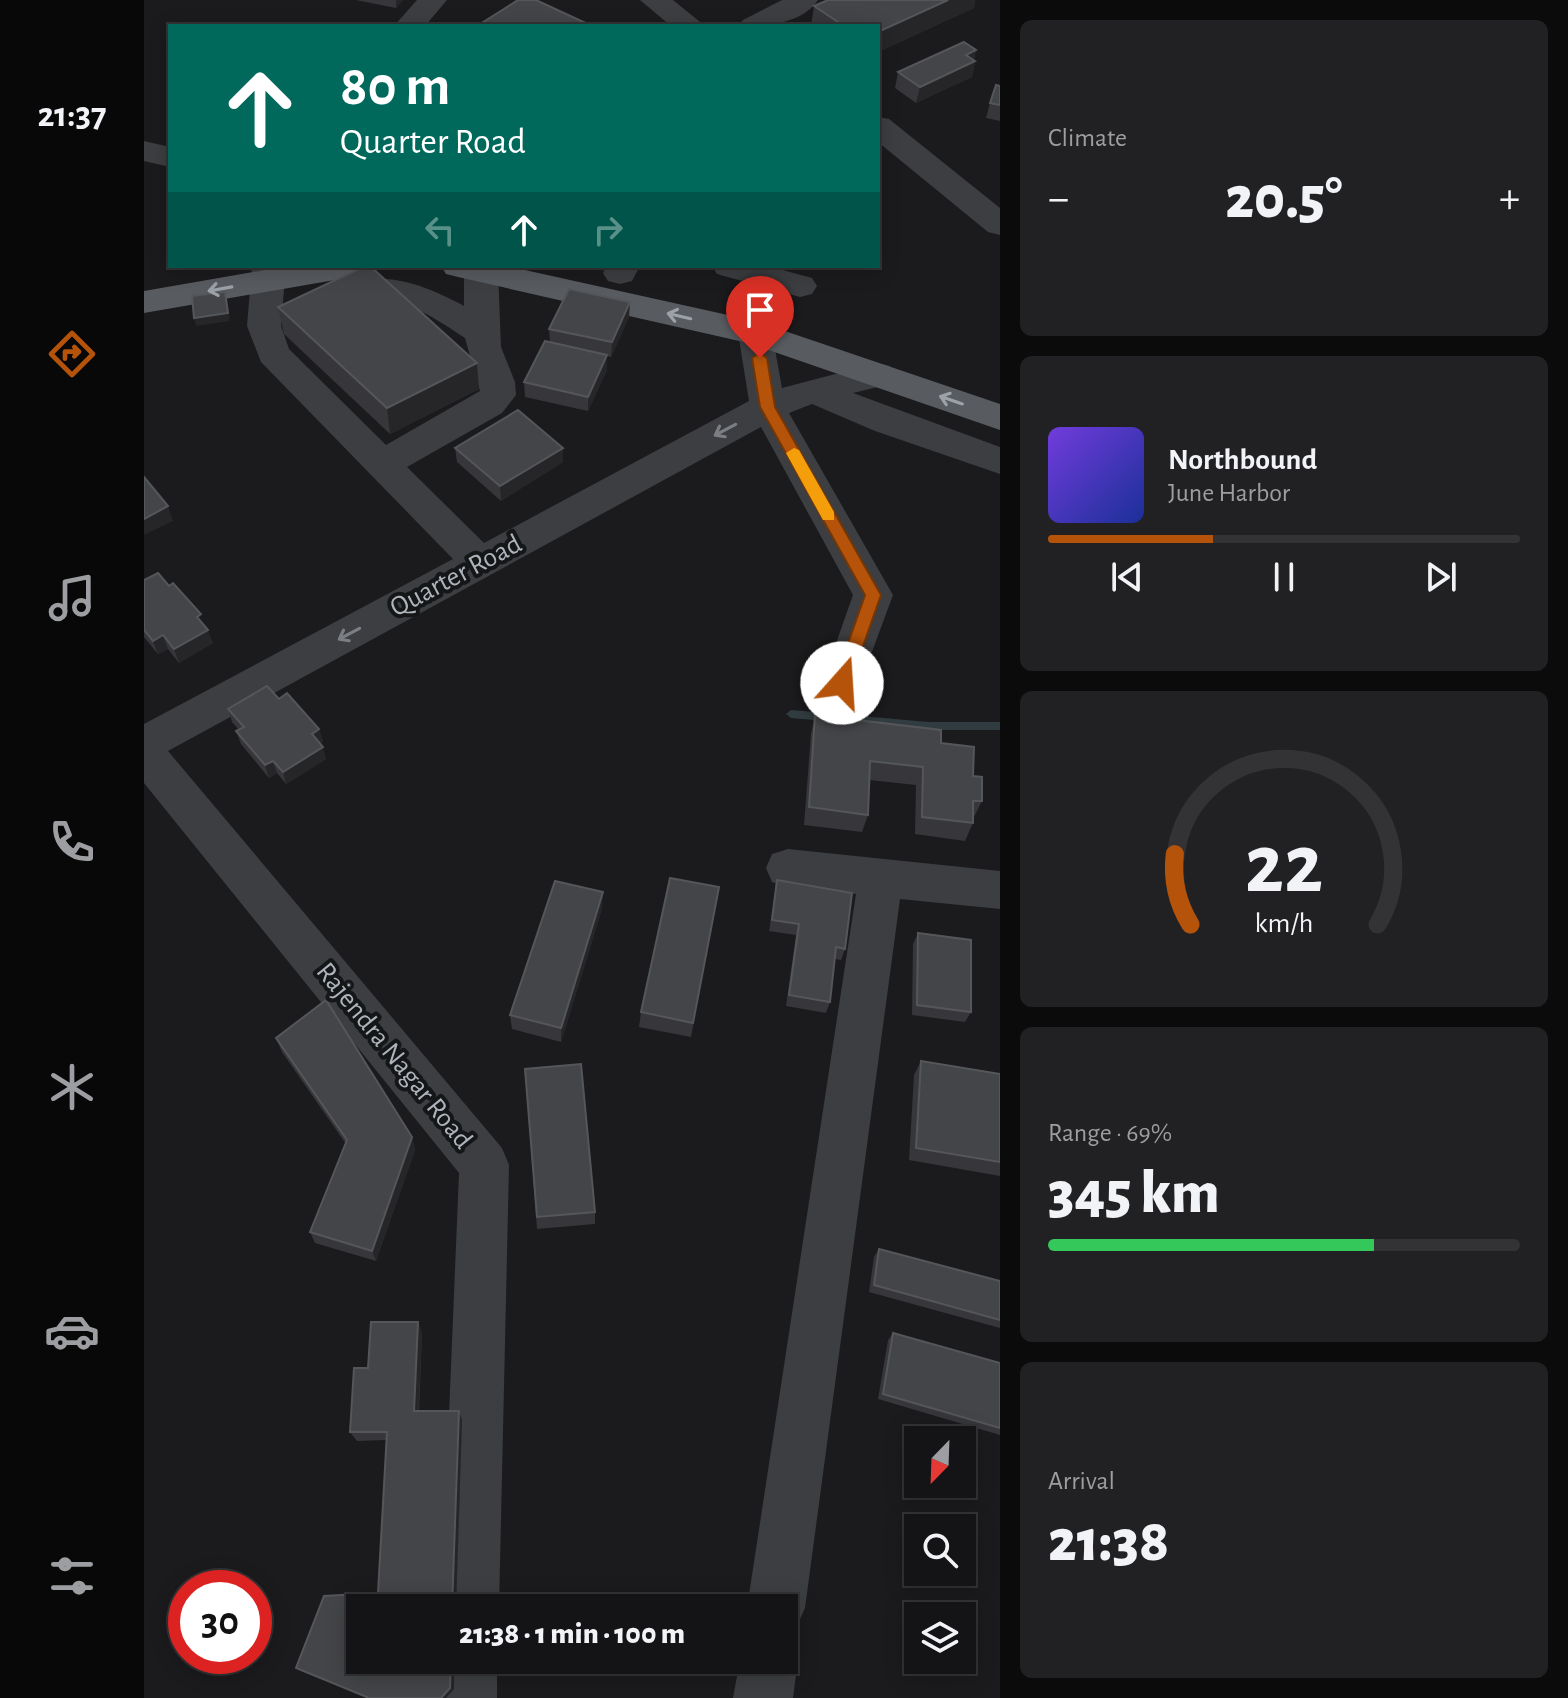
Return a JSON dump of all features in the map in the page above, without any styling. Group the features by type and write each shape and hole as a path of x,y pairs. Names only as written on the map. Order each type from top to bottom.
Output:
{"main road":[{"path":"144,278 204,268"},
{"path":"470,268 784,303 898,372 1000,417"},
{"path":"612,268 721,298 784,303"},
{"path":"144,302 269,273 363,273"},
{"path":"898,372 1000,385"}],"street":[{"path":"411,24 433,0"},
{"path":"654,0 687,24"},
{"path":"757,24 804,0"},
{"path":"880,128 1000,225"},
{"path":"144,151 168,157"},
{"path":"382,464 489,404 498,395 499,384 485,352 470,268"},
{"path":"721,298 733,268"},
{"path":"734,268 784,303 768,407 873,595 842,683"},
{"path":"269,273 290,334 382,464 480,563"},
{"path":"290,334 355,290 363,273 441,307 482,332"},
{"name":"Quarter Road","path":"144,744 768,407 813,390 898,372"},
{"path":"813,390 888,422 1000,461"},
{"name":"Rajendra Nagar Road","path":"144,752 484,1165 470,1594"},
{"path":"788,868 1000,890"},
{"path":"778,1594 881,878"},
{"path":"467,1698 468,1674"},
{"path":"763,1698 767,1674"}],"building":[{"path":"518,0 536,0 588,24 480,24"},
{"path":"828,0 948,0 880,31 880,24 841,24 814,6"},
{"path":"964,42 976,50 966,55 975,61 920,87 898,72"},
{"path":"996,85 1000,86 1000,105 990,103"},
{"path":"361,268 372,268 477,363 387,408 278,307"},
{"path":"569,289 630,302 612,342 549,329"},
{"path":"225,292 228,313 194,318 192,296"},
{"path":"545,341 607,355 588,397 524,382"},
{"path":"518,410 563,448 500,486 455,448"},
{"path":"144,477 168,506 144,519"},
{"path":"158,573 169,586 173,583 201,614 197,617 208,630 174,649 163,635 153,641 144,630 144,580"},
{"path":"267,686 279,699 287,693 319,729 312,734 323,747 283,772 273,761 265,765 236,731 244,727 228,709"},
{"path":"815,715 941,730 941,743 974,747 973,776 982,777 982,801 973,801 973,823 922,817 923,767 870,761 868,815 809,807"},
{"path":"670,878 719,887 693,1023 641,1012"},
{"path":"777,880 852,893 845,949 836,947 830,1002 789,995 799,924 772,920"},
{"path":"555,881 603,892 561,1028 510,1015"},
{"path":"918,933 971,940 971,1012 917,1005"},
{"path":"326,1000 412,1137 372,1251 310,1232 347,1140 276,1038"},
{"path":"921,1061 1000,1074 1000,1162 916,1148"},
{"path":"581,1064 595,1212 537,1217 525,1069"},
{"path":"879,1249 1000,1281 1000,1320 874,1285"},
{"path":"371,1322 418,1322 414,1411 459,1411 452,1594 360,1594 378,1593 387,1432 350,1432 354,1368 368,1368"},
{"path":"893,1333 1000,1363 1000,1428 883,1394"},
{"path":"346,1595 346,1674 450,1674 450,1688 441,1698 369,1698 296,1668 324,1596"}],"waterway":[{"path":"791,714 929,726 1000,726"}],"slow traffic":[{"path":"794,453 829,516"}],"route":[{"path":"760,358 768,407 873,595 842,683"}]}
